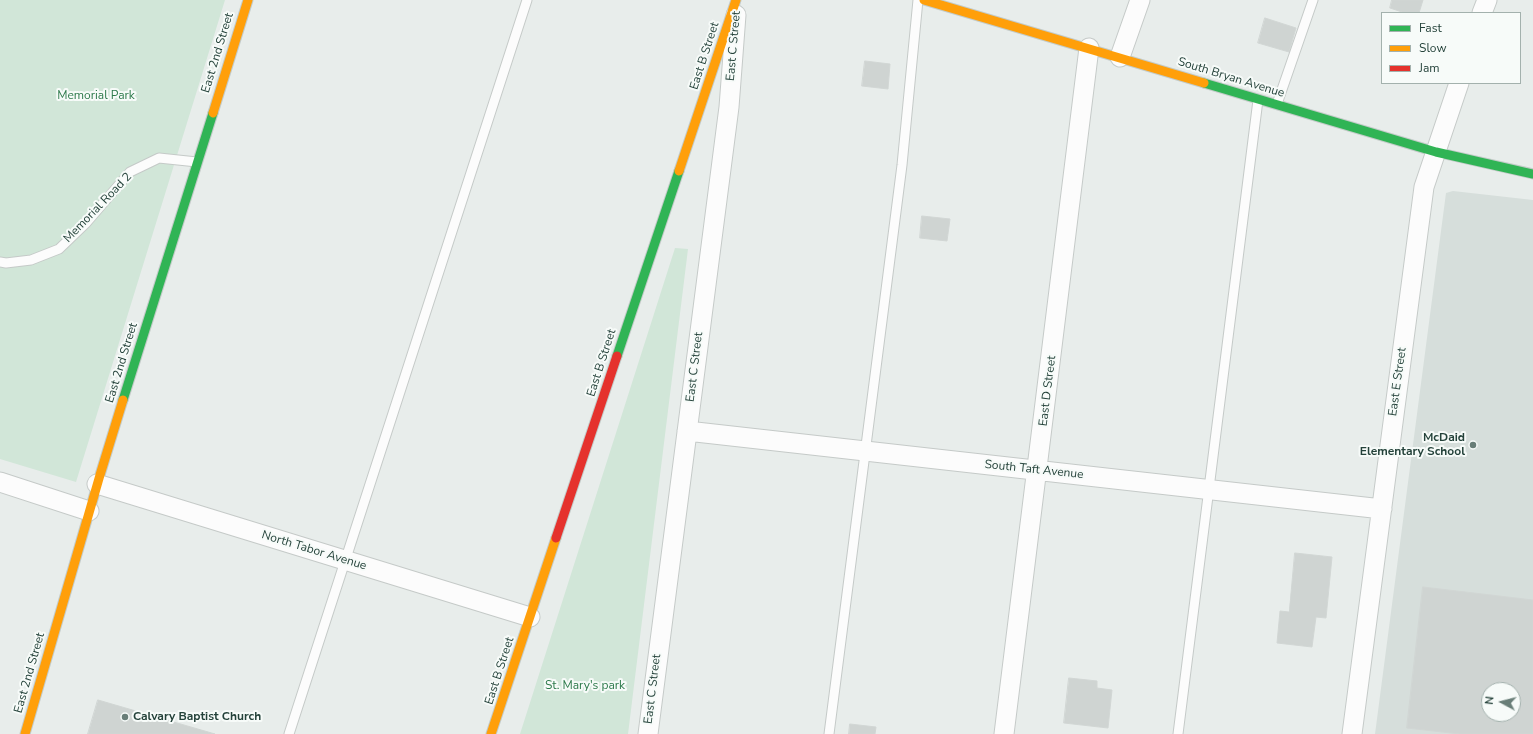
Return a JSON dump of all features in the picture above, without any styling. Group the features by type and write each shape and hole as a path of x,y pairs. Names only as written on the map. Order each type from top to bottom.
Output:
{"street":[{"name":"East 2nd Street","path":"25,734 97,484 248,0"},
{"name":"East C Street","path":"648,734 729,107 737,0"},
{"name":"East B Street","path":"492,734 737,0"},
{"name":"South Bryan Avenue","path":"924,0 948,3 1089,48 1436,152 1533,174"},
{"path":"1120,57 1140,0"},
{"path":"1482,12 1487,0"},
{"name":"East D Street","path":"1004,734 1038,471 1089,48"},
{"name":"East E Street","path":"1352,734 1424,187 1459,84"},
{"name":"South Taft Avenue","path":"687,431 1382,509"},
{"path":"0,482 89,511"},
{"name":"North Tabor Avenue","path":"97,484 530,618"}],"lane":[{"path":"289,734 527,0"},
{"path":"829,734 902,165 918,0"},
{"path":"1277,104 1313,0"},
{"path":"1178,734 1258,98"},
{"name":"Memorial Road 2","path":"0,262 6,263 30,260 59,249 86,223 130,172 159,158 197,162"}],"shaded area":[{"name":"McDaid Elementary School","path":"1453,191 1533,200 1533,734 1375,734 1446,193"}],"green space":[{"name":"Memorial Park","path":"0,0 225,0 76,482 0,459"},
{"name":"St. Mary's park","path":"675,248 688,249 628,734 520,734"}],"building":[{"path":"1392,0 1423,0 1419,12 1402,12 1390,8"},
{"path":"1265,18 1296,28 1289,52 1258,43"},
{"path":"865,61 890,64 888,89 862,86"},
{"path":"922,216 950,219 947,241 920,238"},
{"path":"1295,553 1332,557 1326,618 1316,617 1312,647 1277,643 1280,611 1289,612"},
{"path":"1423,587 1533,600 1533,734 1460,734 1407,728"},
{"path":"1069,678 1097,681 1097,688 1112,690 1108,728 1064,723"},
{"name":"Calvary Baptist Church","path":"98,700 215,734 88,734"},
{"path":"850,724 876,727 875,734 849,734"}],"traffic: fast":[{"path":"1204,83 1436,152 1533,174"},
{"path":"123,400 213,113"},
{"path":"617,356 679,171"}],"traffic: slow":[{"path":"213,113 248,0"},
{"path":"679,171 736,0"},
{"path":"924,0 1204,83"},
{"path":"25,734 123,400"},
{"path":"491,734 556,538"}],"traffic: jam":[{"path":"556,538 617,356"}],"place":[{"name":"McDaid Elementary School","path":"1473,445"},
{"name":"Calvary Baptist Church","path":"125,717"}]}
